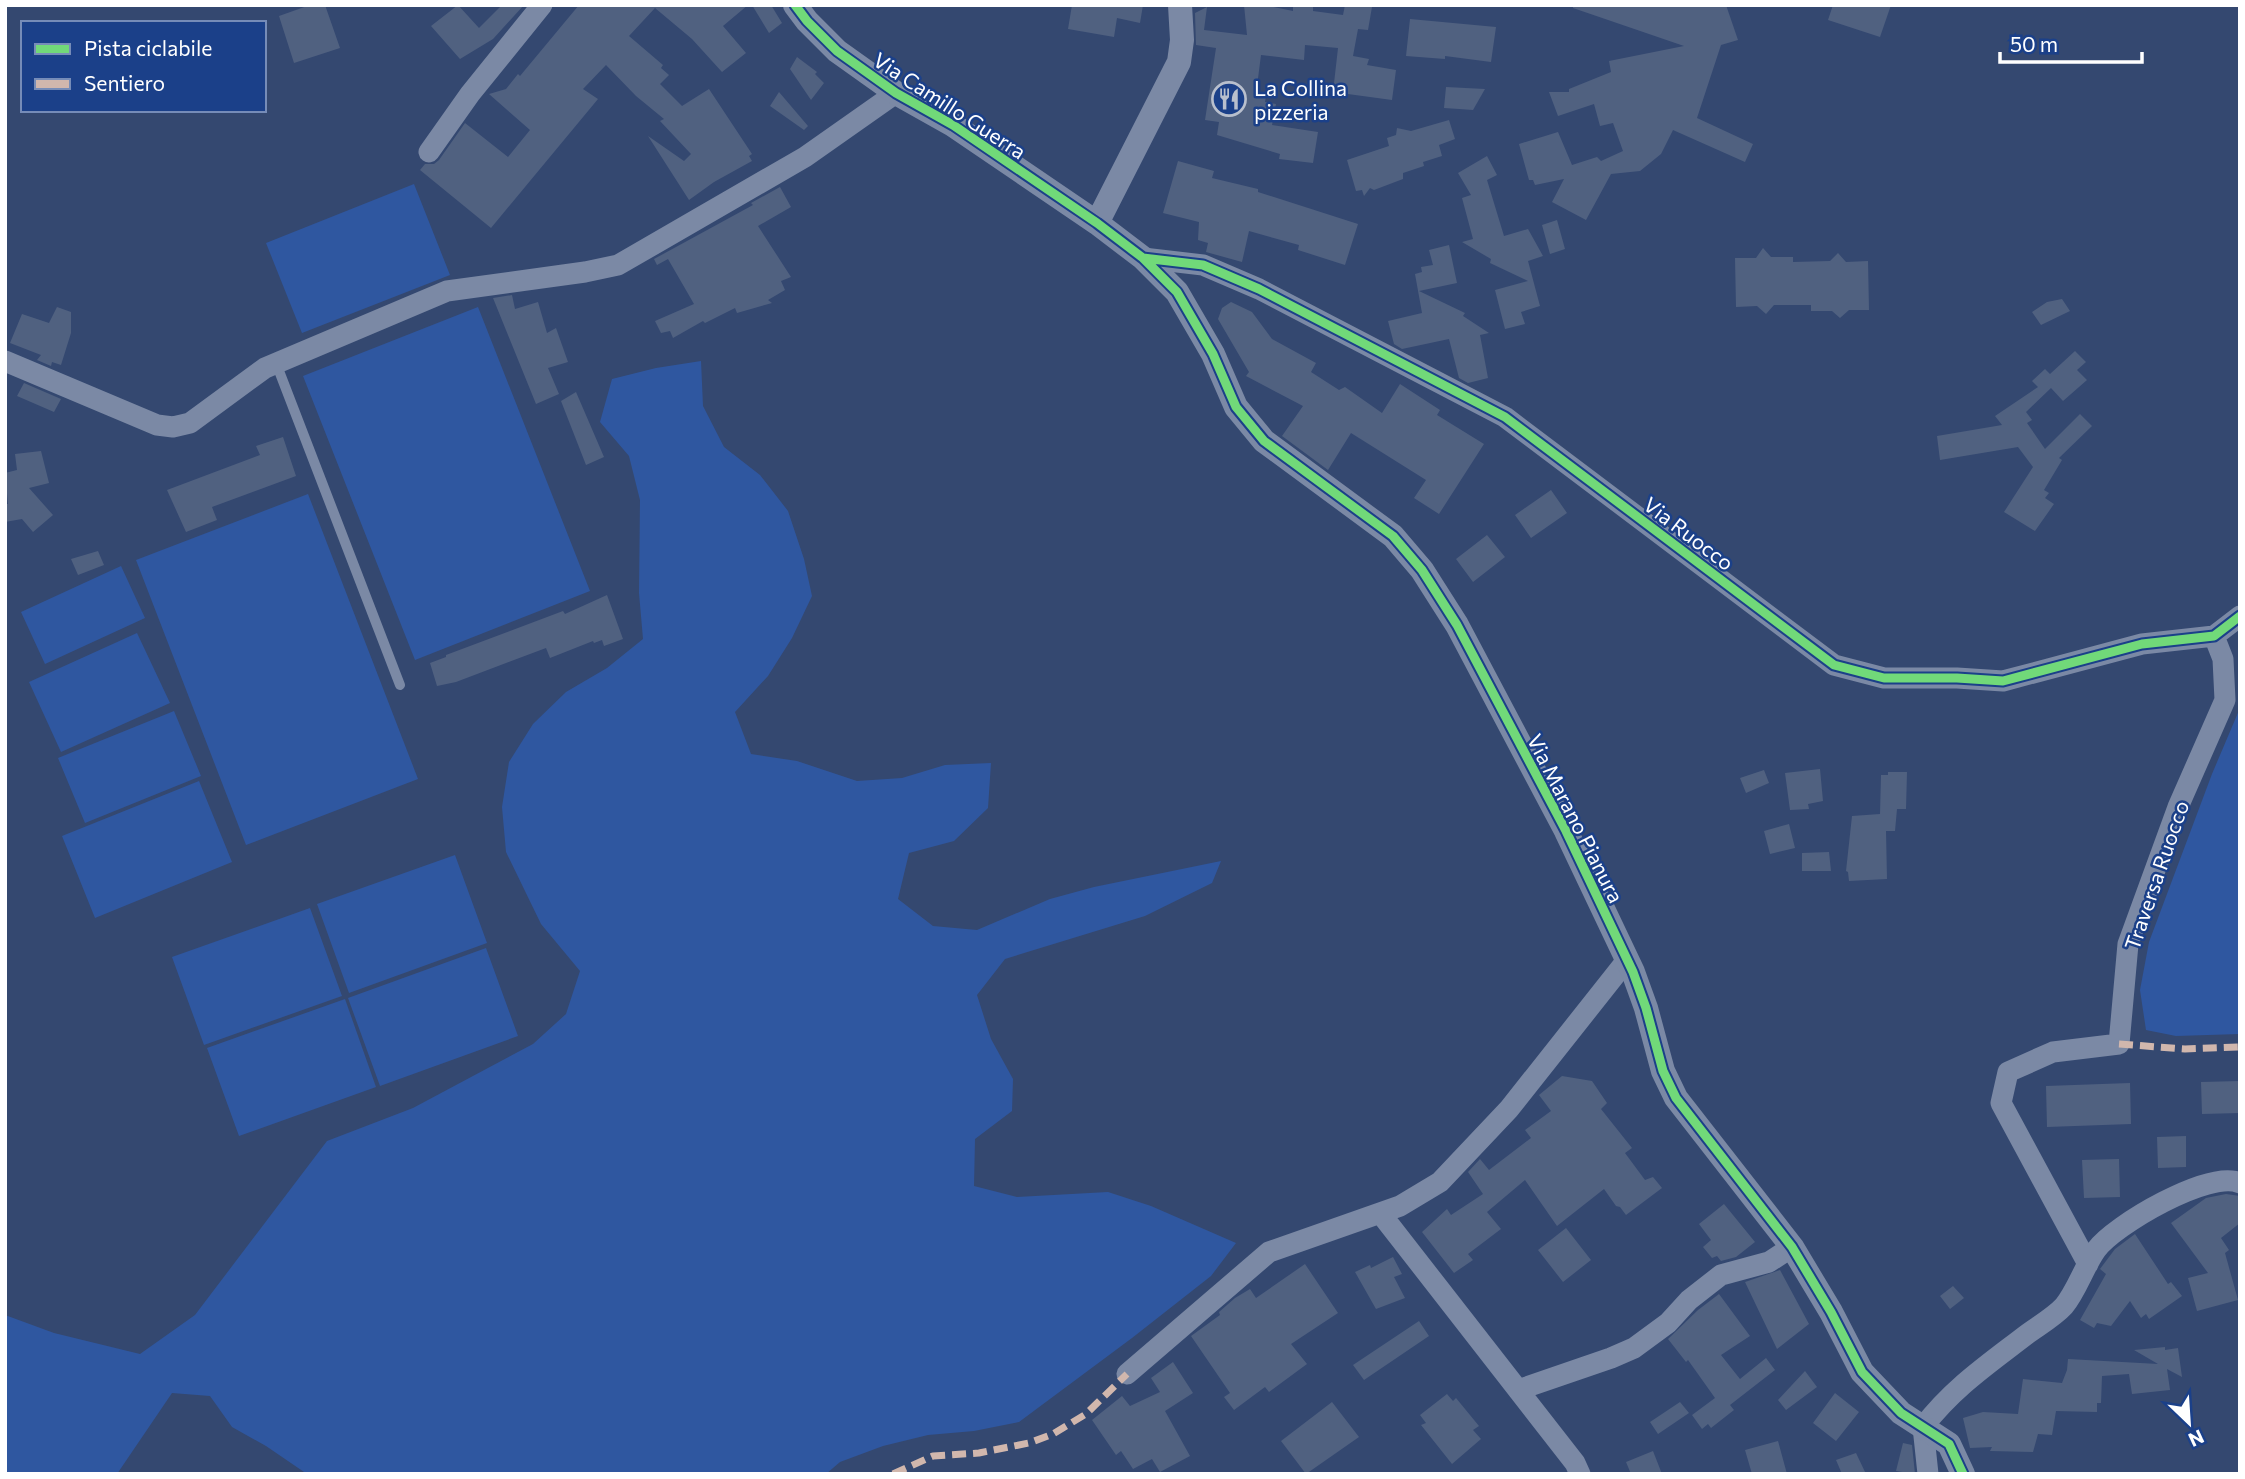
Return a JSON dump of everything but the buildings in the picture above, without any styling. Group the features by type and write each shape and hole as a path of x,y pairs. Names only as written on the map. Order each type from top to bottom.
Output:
{"street":[{"path":"429,152 470,94 542,5"},
{"name":"Via Camillo Guerra","path":"795,5 837,51 896,93 953,125 1097,223"},
{"path":"1097,223 1179,62 1182,40 1180,5"},
{"path":"5,361 156,425 173,427 190,423 265,368 447,291 618,265 805,158 896,93"},
{"name":"Via Marano Pianura","path":"1097,223 1143,258 1177,292 1213,354 1236,407 1264,441 1393,536 1422,570 1457,625 1560,819 1628,960 1646,1008 1663,1071 1676,1098 1792,1247 1831,1312 1862,1372 1901,1413 1949,1444 1963,1474"},
{"name":"Via Ruocco","path":"1143,258 1203,265 1259,289 1505,417 1834,665 1884,678 2003,681 2142,644 2214,636 2240,617"},
{"name":"Traversa Ruocco","path":"2088,1264 2001,1103 2008,1072 2053,1052 2119,1044 2128,944 2178,807 2225,700 2223,659 2214,636"},
{"path":"1127,1374 1269,1252 1381,1214 1440,1182 1509,1109 1628,960"},
{"path":"1928,1474 1923,1427 1943,1401 2063,1306 2096,1250 2112,1232 2187,1190 2211,1182 2233,1179 2240,1182"},
{"path":"1381,1214 1575,1463 1580,1474"},
{"path":"1518,1390 1634,1348 1721,1275 1769,1262 1792,1247"}],"lane":[{"path":"276,363 400,685"}],"shaded area":[{"path":"414,184 450,275 302,333 266,243"},
{"path":"478,307 590,591 415,660 303,376"},
{"path":"701,361 703,406 724,447 760,475 788,511 804,559 812,596 792,638 768,676 735,712 751,754 797,761 857,781 902,778 945,765 991,763 988,808 954,841 909,853 898,899 933,926 977,930 1050,899 1094,887 1221,861 1212,883 1145,916 1005,959 977,995 991,1039 1013,1079 1012,1111 975,1139 974,1186 1017,1197 1108,1192 1151,1206 1236,1243 1211,1276 1019,1422 974,1431 928,1435 883,1446 840,1462 826,1474 307,1474 232,1427 210,1396 172,1393 117,1474 5,1474 5,1315 54,1333 140,1354 195,1315 327,1141 413,1108 533,1044 566,1014 580,971 541,924 506,852 502,807 509,762 533,724 566,692 607,668 643,639 639,593 640,500 629,456 600,422 612,379"},
{"path":"308,494 418,779 246,845 136,560"},
{"path":"121,566 145,618 45,664 21,612"},
{"path":"137,633 170,703 61,752 29,682"},
{"path":"2240,708 2240,1034 2176,1036 2146,1030 2140,990 2149,942 2212,774"},
{"path":"174,711 201,776 85,823 58,758"},
{"path":"199,781 232,862 95,918 62,836"},
{"path":"455,855 487,943 349,993 317,904"},
{"path":"310,908 342,996 204,1045 172,957"},
{"path":"486,948 518,1036 380,1086 348,998"},
{"path":"345,999 376,1087 239,1136 207,1048"}],"marked path":[{"path":"2119,1044 2185,1049 2240,1047"},
{"path":"893,1474 933,1456 979,1453 1029,1443 1053,1434 1086,1414 1127,1374"}],"cycle path":[{"path":"795,5 837,51 896,93 953,125 1097,223 1143,258 1177,292 1213,354 1236,407 1264,441 1393,536 1422,570 1457,625 1566,831 1633,972 1663,1071 1676,1098 1792,1247 1831,1312 1862,1372 1901,1413 1949,1444 1963,1474"},
{"path":"1143,258 1203,265 1259,289 1505,417 1834,665 1884,678 2003,681 2142,644 2214,636 2240,616"}],"place":[{"name":"La Collina pizzeria","path":"1229,99"}]}
